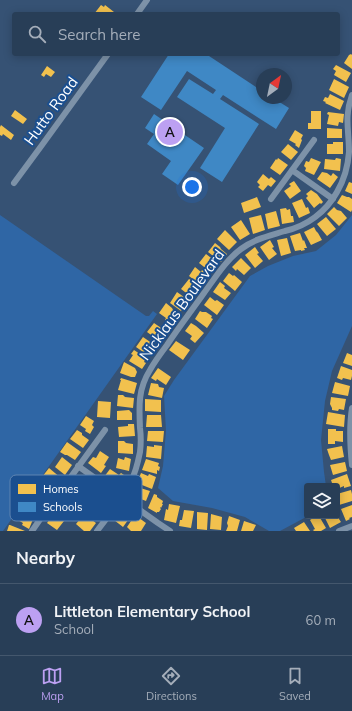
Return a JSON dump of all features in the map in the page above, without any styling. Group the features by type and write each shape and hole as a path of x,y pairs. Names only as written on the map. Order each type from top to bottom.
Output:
{"street":[{"path":"138,12 147,0"},
{"name":"Hutto Road","path":"14,183 107,56"},
{"name":"Nicklaus Boulevard","path":"134,475 139,458 141,442 139,398 143,383 150,368 234,254 254,241 294,229 306,223 319,214 333,199 347,168 349,152 347,118 349,103 352,95"},
{"path":"271,199 314,140"},
{"path":"292,170 333,199"},
{"path":"352,408 350,426 352,465"},
{"path":"72,475 105,430"},
{"path":"78,466 90,475"},
{"path":"142,512 170,531"},
{"path":"32,531 39,521"},
{"name":"Nicklaus Boulevard","path":"97,531 104,521"},
{"path":"339,531 352,526"}],"shaded area":[{"path":"0,215 146,316 149,316 153,311 157,314 43,475 10,475 10,521 3,531 0,531"},
{"path":"352,215 352,326 332,371 325,401 321,440 326,483 304,483 304,518 280,531 269,531 245,517 212,508 173,501 158,488 163,466 166,431 164,396 250,276 268,266 293,256 316,251 336,235"}],"building: Homes":[{"path":"101,5 104,7 105,5 114,12 96,12"},
{"path":"351,54 352,55 352,69 344,63"},
{"path":"336,65 351,73 346,82 334,75 336,71 333,69"},
{"path":"47,66 55,72 51,77 46,74 44,77 41,75"},
{"path":"334,79 349,87 344,98 329,90"},
{"path":"330,94 344,101 340,110 323,101 325,97 328,98"},
{"path":"15,110 27,119 23,124 11,116"},
{"path":"311,111 321,111 321,129 308,129 308,123 311,123"},
{"path":"328,112 344,114 343,123 339,122 338,126 327,124 329,115 327,114"},
{"path":"1,125 14,135 11,140 3,134 2,136 0,135"},
{"path":"327,128 342,129 342,138 327,138"},
{"path":"295,130 303,135 299,148 295,145 296,144 289,140"},
{"path":"333,142 343,142 343,154 327,154 327,144 333,144"},
{"path":"288,144 298,152 291,160 281,152"},
{"path":"278,158 288,165 280,175 270,168"},
{"path":"311,158 321,162 314,175 305,171 306,168 304,166 306,161 309,162"},
{"path":"336,158 341,159 340,171 324,169 325,159 335,160"},
{"path":"322,172 331,176 333,173 338,177 330,188 317,179"},
{"path":"263,174 269,179 271,177 276,181 271,187 268,185 263,191 258,187 260,185 257,182"},
{"path":"294,181 301,191 290,199 284,191 291,186 289,184"},
{"path":"349,182 352,183 352,194 345,191"},
{"path":"311,190 317,194 323,202 314,208 306,198 308,196 306,194"},
{"path":"342,195 352,199 351,212 337,203"},
{"path":"257,197 261,207 244,213 241,203"},
{"path":"302,199 306,208 308,207 310,213 299,218 292,203"},
{"path":"334,207 341,211 347,218 339,226 327,214"},
{"path":"286,208 287,210 290,209 294,222 282,224 280,209"},
{"path":"276,211 280,226 268,229 265,214"},
{"path":"261,215 265,230 253,234 249,218"},
{"path":"326,217 336,229 327,236 317,224"},
{"path":"241,220 250,234 240,240 231,227"},
{"path":"314,227 322,240 311,245 304,232"},
{"path":"225,230 237,242 229,250 217,239"},
{"path":"300,233 307,248 304,248 305,250 301,251 295,251 290,236"},
{"path":"287,238 291,253 281,256 277,240"},
{"path":"270,240 274,247 272,248 277,254 269,260 260,247"},
{"path":"215,243 227,254 221,262 208,252"},
{"path":"255,247 259,253 257,254 263,261 255,268 245,255"},
{"path":"206,254 219,264 212,273 199,263"},
{"path":"241,258 251,268 244,275 232,267"},
{"path":"195,267 201,272 202,270 209,275 201,285 189,276"},
{"path":"229,273 233,276 234,275 242,282 235,291 223,281"},
{"path":"189,279 200,289 193,298 181,289"},
{"path":"220,282 225,286 224,288 231,293 225,300 213,292"},
{"path":"177,292 188,300 181,311 170,303"},
{"path":"210,297 224,305 217,315 204,305"},
{"path":"166,303 179,315 171,325 165,320 166,318 159,313"},
{"path":"200,311 206,312 212,316 211,318 213,319 207,328 195,319"},
{"path":"154,323 167,332 159,344 152,339 154,337 147,332"},
{"path":"191,323 204,333 195,343 190,339 192,336 185,331"},
{"path":"143,337 156,346 149,356 136,347"},
{"path":"176,341 190,350 183,360 169,350"},
{"path":"134,350 146,358 144,362 146,363 142,369 129,361"},
{"path":"347,353 352,355 352,366 343,363"},
{"path":"124,362 135,368 137,372 135,377 120,373"},
{"path":"341,366 352,370 351,380 343,378 342,380 337,378"},
{"path":"158,368 171,377 166,385 157,379 156,381 151,378"},
{"path":"121,378 137,383 134,394 118,390"},
{"path":"335,382 350,386 348,396 332,393"},
{"path":"151,383 158,384 159,387 164,388 162,398 148,395"},
{"path":"118,395 134,398 133,408 117,406"},
{"path":"331,397 346,399 344,410 332,410 330,404"},
{"path":"145,399 161,400 161,412 145,411"},
{"path":"98,401 111,402 110,418 97,417"},
{"path":"129,410 132,413 132,420 117,420 117,411"},
{"path":"328,412 345,415 344,427 326,424"},
{"path":"147,415 161,415 162,427 146,427"},
{"path":"86,416 94,421 92,425 94,427 90,434 80,425"},
{"path":"128,424 134,424 135,436 119,437 118,427 128,426"},
{"path":"328,429 343,431 343,442 335,441 335,444 328,444"},
{"path":"77,430 89,440 83,448 70,439"},
{"path":"148,431 164,431 163,442 147,441"},
{"path":"118,441 133,444 133,454 118,453"},
{"path":"67,442 81,452 75,460 60,452"},
{"path":"154,445 162,446 161,459 146,457 147,446 154,447"},
{"path":"342,446 344,457 331,460 327,449"},
{"path":"100,451 109,457 104,465 106,466 101,473 88,463 93,457 96,458"},
{"path":"62,457 72,465 65,475 55,467"},
{"path":"125,457 131,459 129,471 116,468 118,458 124,460"},
{"path":"146,459 159,463 158,466 160,467 159,471 157,470 157,474 142,470"},
{"path":"345,462 347,471 333,475 330,465"},
{"path":"49,468 57,475 44,475"},
{"path":"110,469 119,475 106,475"},
{"path":"141,473 148,476 149,474 156,477 152,489 142,485 142,475 140,475"},
{"path":"347,474 351,486 340,488 340,483 332,483 331,480"},
{"path":"142,489 150,491 146,501 142,499"},
{"path":"351,490 352,501 340,505 340,493"},
{"path":"154,494 163,501 160,508 161,509 157,513 148,508"},
{"path":"169,504 180,506 176,523 164,520 166,509 168,510"},
{"path":"352,505 352,517 346,521 341,509"},
{"path":"184,510 194,511 191,528 179,526"},
{"path":"197,512 208,513 207,530 197,529"},
{"path":"211,514 222,517 221,530 210,529"},
{"path":"229,516 240,520 237,531 226,531"},
{"path":"321,519 326,528 321,531 314,531 313,530 315,529 310,520"},
{"path":"326,519 339,519 341,522 330,528"},
{"path":"142,520 146,523 141,531 131,531 127,527 131,521"},
{"path":"19,521 32,521 29,529 22,525 23,523"},
{"path":"48,521 64,521 57,530 47,523"},
{"path":"78,521 93,521 96,523 90,531 84,531 76,524"},
{"path":"115,521 127,521 123,527"},
{"path":"244,521 256,525 253,531 241,531"},
{"path":"304,522 310,531 296,531 294,528"},
{"path":"10,525 25,531 7,531"}],"building: Schools":[{"path":"168,56 209,56 256,87 256,104 283,104 289,108 276,129 223,95 220,99 259,124 222,182 200,168 225,128 177,97 189,79 213,94 216,90 187,71 161,110 141,97"},
{"path":"154,114 204,148 178,185 162,174 171,161 147,144 154,134 145,128"}],"place":[{"name":"Littleton Elementary School","path":"170,132"}]}
